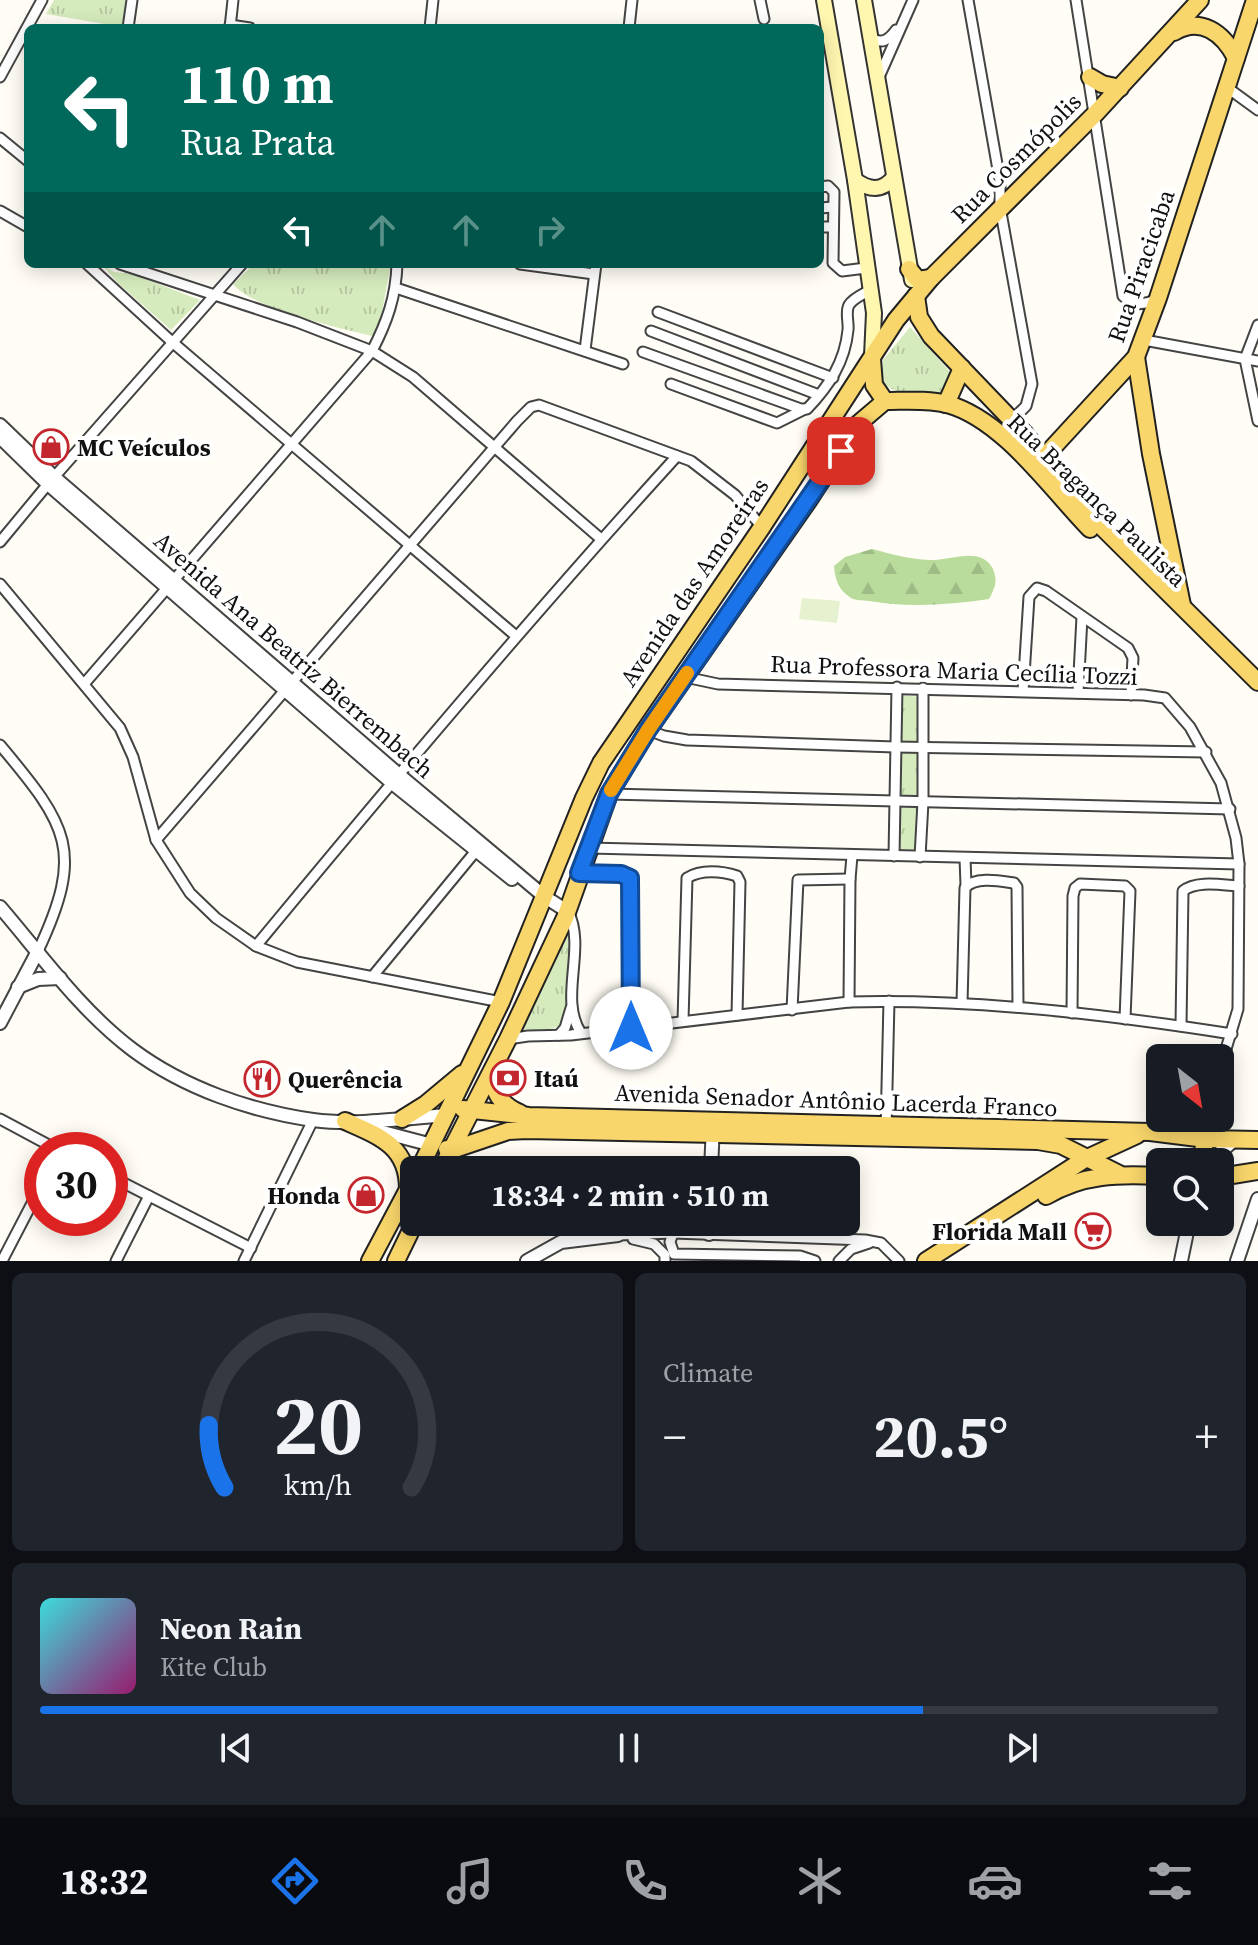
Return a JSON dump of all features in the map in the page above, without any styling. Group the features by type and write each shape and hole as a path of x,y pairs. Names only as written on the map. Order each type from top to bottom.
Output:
{"main road":[{"path":"824,0 874,313 874,385 885,401"},
{"path":"864,0 919,317 926,330 1045,456"},
{"name":"Rua Cosmópolis","path":"872,356 896,320 931,278 1096,113 1200,0"},
{"name":"Rua Piracicaba","path":"1045,456 1136,357 1144,340 1255,0"},
{"path":"1170,35 1188,25 1201,25 1226,41 1236,58"},
{"path":"1090,77 1102,84 1120,88"},
{"path":"855,180 872,189 880,188 894,177"},
{"path":"909,269 918,280 931,278"},
{"name":"Avenida das Amoreiras","path":"426,1156 501,1002 601,763 762,527 872,356"},
{"path":"1136,357 1151,454 1182,605"},
{"path":"946,404 962,368"},
{"name":"Avenida das Amoreiras","path":"449,1156 566,914 609,794 648,730 858,424 885,401"},
{"name":"Rua Bragança Paulista","path":"885,401 946,404 967,412 1004,437 1130,570 1221,644"},
{"name":"Rua Bragança Paulista","path":"1045,456 1095,520 1258,682"},
{"path":"1130,570 1149,575 1163,570 1171,558"},
{"path":"402,1119 432,1099 469,1067"},
{"path":"493,1068 493,1085 503,1104 529,1116"},
{"path":"447,1115 472,1108"},
{"name":"Avenida Senador Antônio Lacerda Franco","path":"472,1108 529,1116 713,1126 886,1131 1146,1132"},
{"path":"345,1121 389,1143 400,1160"},
{"name":"Avenida Senador Antônio Lacerda Franco","path":"452,1150 508,1131 713,1126"},
{"name":"Avenida Senador Antônio Lacerda Franco","path":"886,1131 1061,1145 1113,1172"},
{"path":"926,1261 1085,1159 1130,1137 1150,1132"},
{"name":"Avenida Senador Antônio Lacerda Franco","path":"1150,1132 1194,1148"},
{"path":"1113,1172 1105,1158 1130,1137"},
{"path":"466,1156 481,1140"},
{"name":"Avenida Senador Antônio Lacerda Franco","path":"1212,1148 1237,1141 1258,1140"},
{"path":"432,1145 452,1150"},
{"path":"1061,1145 1066,1171"},
{"path":"944,1261 1056,1190 1113,1172 1146,1175"},
{"path":"370,1261 400,1205"},
{"path":"396,1261 408,1236"}],"street":[{"path":"29,24 42,0"},
{"path":"129,24 132,0"},
{"path":"230,24 233,0"},
{"path":"430,24 433,0"},
{"path":"629,24 632,0"},
{"path":"760,0 764,19"},
{"path":"878,80 913,0"},
{"path":"968,0 1000,181 1000,207 1032,384 1026,406 1012,420"},
{"path":"1076,0 1123,296 1142,304 1158,298"},
{"path":"870,38 877,42 886,41 908,15"},
{"path":"0,77 24,33"},
{"path":"1225,86 1258,110"},
{"path":"0,138 24,158"},
{"path":"824,186 833,190 832,260 836,267 846,271 866,268"},
{"path":"824,208 833,207"},
{"path":"0,211 24,225"},
{"path":"824,227 833,227"},
{"path":"91,268 171,341 516,636"},
{"path":"133,268 372,351 413,377 601,539"},
{"path":"0,542 171,341 238,268"},
{"path":"84,684 372,351 387,322 396,288 397,268"},
{"path":"585,350 595,269"},
{"path":"396,288 623,364"},
{"path":"671,384 777,423 805,409 833,378 840,365 848,330 848,306 870,290"},
{"path":"658,312 833,378"},
{"path":"1258,325 1245,359 1258,421"},
{"path":"651,331 819,395"},
{"path":"1144,340 1258,361"},
{"path":"643,352 805,409"},
{"path":"156,840 494,448 526,412 539,405 691,461 719,479 762,527"},
{"name":"Avenida Ana Beatriz Bierrembach","path":"0,425 51,480"},
{"name":"Avenida Ana Beatriz Bierrembach","path":"0,437 394,778 544,900 566,914"},
{"path":"256,946 516,636 677,456"},
{"path":"0,584 125,737 156,840 190,893 216,918 256,946 297,962 501,1002"},
{"path":"1023,691 1030,594 1033,590 1042,589 1131,651 1131,695"},
{"path":"1078,693 1082,617"},
{"name":"Rua Professora Maria Cecília Tozzi","path":"685,677 718,684 897,687 1165,698 1206,752 1230,809 1239,864 1239,886 1238,1009 1229,1044"},
{"path":"894,856 897,687"},
{"path":"920,857 923,688"},
{"path":"648,730 687,740 1206,752"},
{"path":"0,745 46,804 58,825 65,875 55,915 0,1023"},
{"path":"609,794 1230,809"},
{"path":"372,977 479,847"},
{"path":"589,848 1239,864"},
{"path":"849,1002 852,856"},
{"path":"962,1003 965,858"},
{"path":"683,1021 687,878 698,872 727,873 737,876 740,882 737,1015"},
{"path":"579,873 621,874 630,878 631,1028"},
{"path":"792,1010 798,880 850,879"},
{"path":"966,885 975,881 1004,882 1014,883 1017,887 1018,1007"},
{"path":"1072,1013 1075,888 1080,884 1125,886 1130,891 1125,1019"},
{"path":"1181,1026 1183,891 1196,885 1239,886"},
{"path":"0,907 60,978 122,1040 156,1066 185,1082 228,1099 313,1120 447,1115"},
{"path":"566,914 574,938 574,1017 581,1033"},
{"path":"18,987 38,979 60,978"},
{"path":"559,1035 569,1018 573,1000"},
{"path":"886,1131 889,1001"},
{"path":"508,1039 849,1002 889,1001 1018,1007 1232,1034"},
{"path":"0,1119 24,1132"},
{"path":"244,1261 313,1120"},
{"path":"345,1121 432,1145"},
{"path":"712,1156 713,1126"},
{"path":"128,1185 251,1248"},
{"path":"116,1261 149,1196"},
{"path":"1237,1261 1258,1199"},
{"path":"2,1261 24,1219"},
{"path":"527,1261 561,1242 610,1236"},
{"path":"622,1236 654,1244 668,1256 800,1256 815,1261"},
{"path":"668,1256 672,1236"},
{"path":"707,1254 708,1236"},
{"path":"813,1236 875,1241 899,1261"},
{"path":"1181,1261 1186,1236"},
{"path":"839,1261 859,1245 872,1243 884,1247"}],"green space":[{"path":"54,0 126,0 122,24 46,14"},
{"path":"105,268 132,274 200,300 171,330"},
{"path":"250,268 390,268 380,322 372,336 277,309 243,293 233,284"},
{"path":"910,327 950,372 942,393 918,395 900,392 881,380 883,360"},
{"path":"872,549 922,559 981,558 993,569 994,588 989,599 944,604 914,605 853,599 840,588 834,566 845,557"},
{"path":"802,598 840,601 837,623 799,619"},
{"path":"899,695 921,697 919,850 896,849"},
{"path":"568,918 572,972 567,1014 562,1023 554,1028 520,1029"}],"slow traffic":[{"path":"611,790 687,673"}],"place":[{"name":"MC Veículos","path":"51,447"},
{"name":"Itaú","path":"508,1078"},
{"name":"Querência","path":"262,1079"},
{"name":"Honda","path":"366,1195"},
{"name":"Florida Mall","path":"1093,1231"}],"route":[{"path":"631,1028 630,878 621,874 579,873 609,794 648,730 841,451"}]}
